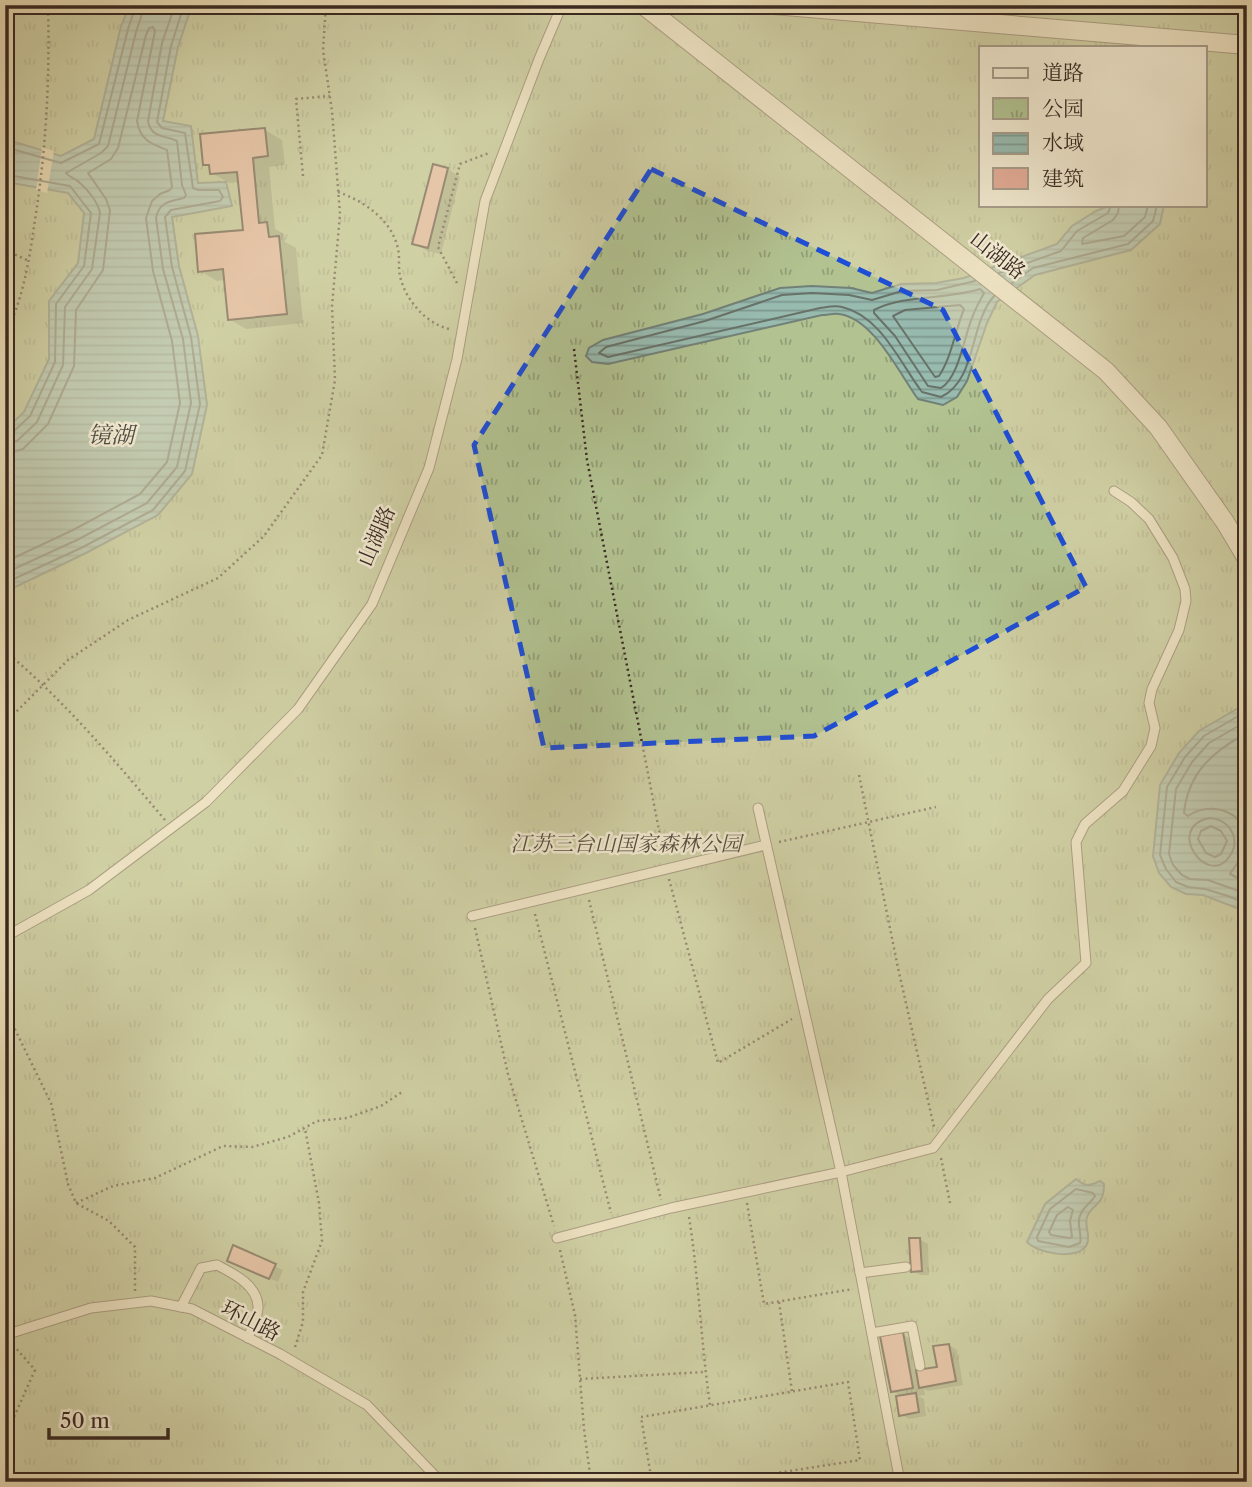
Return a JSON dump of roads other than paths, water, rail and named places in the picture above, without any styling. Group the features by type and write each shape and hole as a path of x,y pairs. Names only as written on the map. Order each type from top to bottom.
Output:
{"street":[{"name":"山湖路","path":"643,5 1106,371 1158,427 1225,522 1247,559"},
{"path":"774,5 1247,45"}],"lane":[{"name":"山湖路","path":"5,937 89,890 206,802 298,709 372,604 429,468 462,332 485,201 562,5"},
{"path":"557,1238 687,1204 841,1172 933,1148 1048,999 1086,963 1076,842 1085,824 1123,791 1151,746 1155,728 1149,703 1162,664 1179,630 1186,601 1185,589 1173,558 1149,519 1114,491"},
{"path":"758,808 841,1172 900,1482"},
{"path":"472,916 766,845"},
{"path":"181,1307 201,1268 217,1265 239,1277 254,1291 258,1308 248,1338"},
{"path":"860,1273 906,1267"},
{"name":"环山路","path":"5,1335 91,1308 151,1301 192,1309 367,1405 441,1482"},
{"path":"872,1334 912,1326 920,1366"}],"water":[{"name":"镜湖","path":"130,5 192,5 178,47 163,121 191,126 198,183 226,182 232,206 172,217 179,266 198,336 207,405 192,474 158,515 5,592 5,430 24,412 49,359 49,301 78,263 84,213 68,193 12,183 5,187 5,139 61,156 94,139 121,26"},
{"path":"5,11 12,44 5,135"},
{"path":"1109,206 1164,206 1160,224 1131,250 1035,275 997,302 967,381 957,397 943,405 918,399 874,336 863,325 839,314 822,315 608,364 592,362 586,356 589,348 603,340 703,314 780,288 851,288 872,293 901,284 936,283 964,278 1057,244 1072,226"},
{"path":"1247,703 1247,912 1203,895 1186,894 1171,887 1159,873 1153,856 1160,785 1179,753 1199,731"},
{"path":"1076,1179 1090,1185 1100,1181 1104,1184 1100,1201 1087,1217 1087,1244 1083,1250 1067,1254 1048,1252 1032,1246 1027,1242 1045,1204"}],"waterway":[{"path":"5,1469 20,1482"}],"park label":[{"name":"江苏三台山国家森林公园","path":"626,843"}]}
